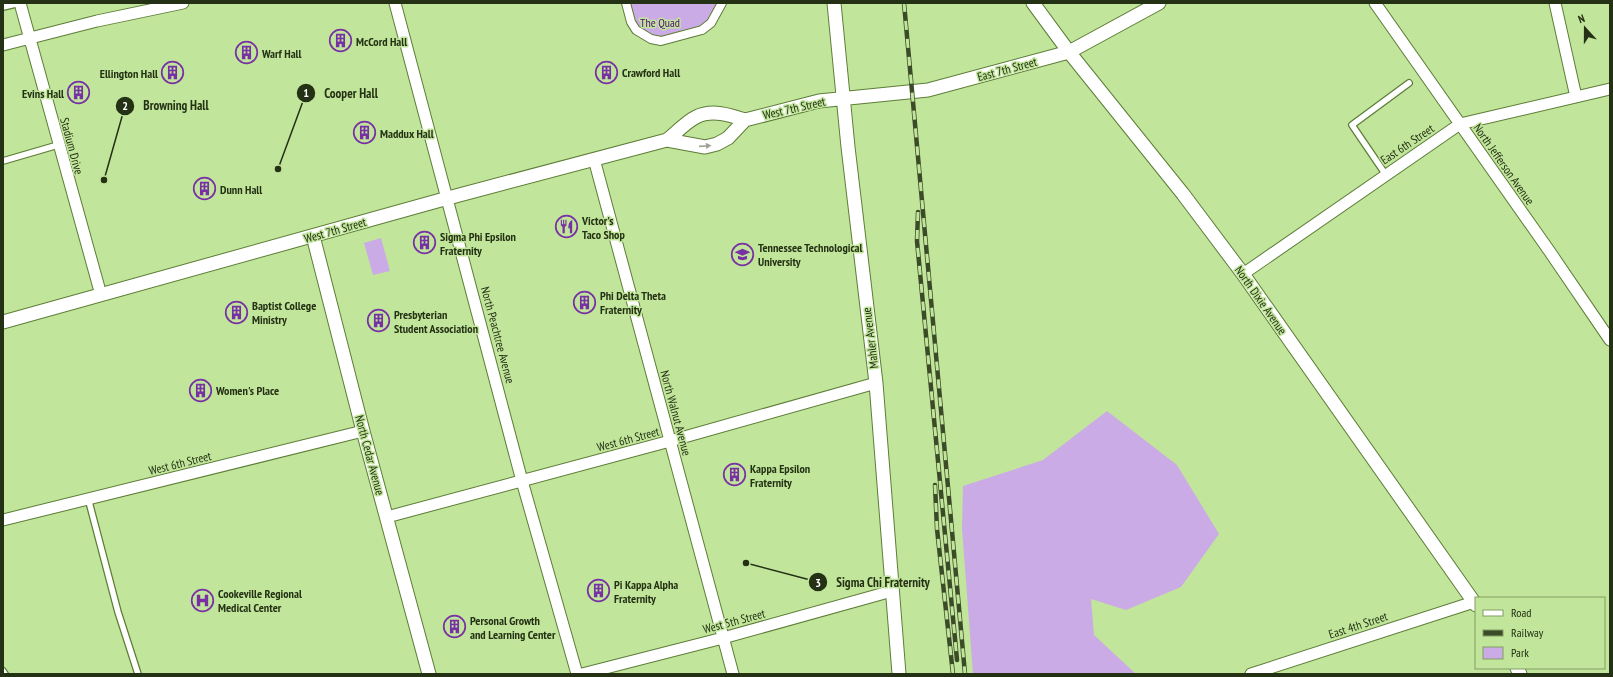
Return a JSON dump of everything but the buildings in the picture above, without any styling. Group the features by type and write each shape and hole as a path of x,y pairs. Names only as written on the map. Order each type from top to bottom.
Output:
{"street":[{"name":"Stadium Drive","path":"20,3 58,145 101,295"},
{"path":"3,45 97,21 183,3"},
{"name":"North Peachtree Avenue","path":"395,3 522,481 576,674"},
{"path":"626,3 631,22 636,30 651,39 661,41 702,30 711,23 722,3"},
{"name":"Mahler Avenue","path":"834,3 876,383 899,674"},
{"name":"North Dixie Avenue","path":"1033,3 1069,52 1183,194 1243,274 1475,603"},
{"name":"East 7th Street","path":"844,98 928,90 1069,52 1159,3"},
{"name":"North Jefferson Avenue","path":"1375,3 1610,340"},
{"path":"1555,3 1576,97"},
{"name":"East 6th Street","path":"1243,274 1460,124 1610,90"},
{"name":"West 7th Street","path":"3,322 448,198 667,140 696,117 708,113 729,115 745,120 819,102 844,98"},
{"name":"West 7th Street","path":"667,140 705,147 717,144 728,138 745,120"},
{"name":"North Walnut Avenue","path":"594,159 732,674"},
{"name":"North Cedar Avenue","path":"313,236 363,431 429,674"},
{"name":"West 6th Street","path":"387,517 670,441 876,383"},
{"name":"West 6th Street","path":"3,520 363,431"},
{"name":"West 5th Street","path":"582,674 723,638 892,591"},
{"name":"East 4th Street","path":"1251,674 1475,603"}],"lane":[{"path":"3,7 20,3"},
{"path":"1386,175 1352,125 1409,83"},
{"path":"3,161 58,145"},
{"path":"88,498 109,578 138,674"}],"green space":[{"name":"The Quad","path":"626,3 722,3 711,23 661,41 636,30"},
{"path":"381,238 390,271 373,275 364,243"},
{"path":"1107,411 1177,465 1219,534 1181,587 1126,610 1091,599 1094,635 1136,674 973,674 962,529 963,486 1043,460"}],"railway":[{"path":"904,3 965,674"},
{"path":"918,212 917,241 957,660"},
{"path":"935,485 937,529 953,674"}],"place":[{"name":"McCord Hall","path":"340,41"},
{"name":"Warf Hall","path":"246,53"},
{"name":"Crawford Hall","path":"607,72"},
{"name":"Ellington Hall","path":"173,73"},
{"name":"Evins Hall","path":"79,93"},
{"name":"Maddux Hall","path":"365,133"},
{"name":"Cooper Hall","path":"278,169"},
{"name":"Browning Hall","path":"104,180"},
{"name":"Dunn Hall","path":"205,189"},
{"name":"Victor's Taco Shop","path":"567,227"},
{"name":"Sigma Phi Epsilon Fraternity","path":"424,243"},
{"name":"Tennessee Technological University","path":"742,254"},
{"name":"Phi Delta Theta Fraternity","path":"585,302"},
{"name":"Baptist College Ministry","path":"236,312"},
{"name":"Presbyterian Student Association","path":"378,321"},
{"name":"Women's Place","path":"201,390"},
{"name":"Kappa Epsilon Fraternity","path":"735,475"},
{"name":"Sigma Chi Fraternity","path":"746,563"},
{"name":"Pi Kappa Alpha Fraternity","path":"598,591"},
{"name":"Cookeville Regional Medical Center","path":"202,600"},
{"name":"Personal Growth and Learning Center","path":"455,627"}]}
